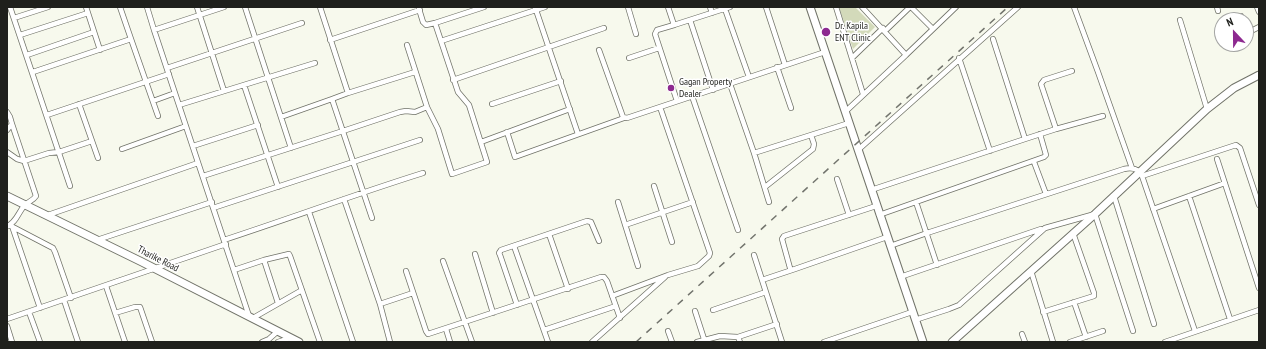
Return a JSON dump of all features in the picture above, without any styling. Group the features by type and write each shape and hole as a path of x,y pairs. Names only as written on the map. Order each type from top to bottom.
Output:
{"street":[{"path":"10,7 70,186"},
{"path":"14,18 48,7"},
{"path":"86,7 100,50"},
{"path":"120,7 158,116"},
{"path":"147,7 213,208 251,317 302,290"},
{"path":"197,7 224,91"},
{"path":"154,30 224,7"},
{"path":"245,7 291,148"},
{"path":"320,7 348,93"},
{"path":"330,40 419,8 425,24 435,24 470,9 484,7"},
{"path":"441,41 536,8 545,7"},
{"path":"628,7 636,34"},
{"path":"668,7 674,25"},
{"path":"710,7 712,13"},
{"path":"766,7 785,65"},
{"path":"810,7 900,278 923,342"},
{"path":"836,7 863,94"},
{"path":"862,7 906,55"},
{"path":"852,58 910,7 933,29"},
{"path":"845,112 956,7"},
{"path":"858,150 959,58 1018,7"},
{"path":"1075,7 1132,168 1141,174 1195,331"},
{"path":"1257,7 1259,12"},
{"path":"536,8 578,134"},
{"path":"677,101 655,34 656,32 674,25 728,8 749,77"},
{"path":"20,35 88,13"},
{"path":"690,20 713,90"},
{"path":"1180,20 1207,109"},
{"path":"167,68 302,23"},
{"path":"407,45 427,107 438,129 452,174 487,162 469,104 459,94 453,80 435,24"},
{"path":"453,80 604,28"},
{"path":"27,55 94,32"},
{"path":"33,72 131,39"},
{"path":"993,39 1025,138"},
{"path":"629,58 659,48"},
{"path":"599,50 624,118"},
{"path":"507,132 515,157 624,118 825,52"},
{"path":"959,58 990,151"},
{"path":"179,105 316,63"},
{"path":"777,67 791,108"},
{"path":"1056,128 1041,84 1044,80 1072,71"},
{"path":"282,117 348,93 415,72"},
{"path":"47,115 169,74"},
{"path":"952,342 1114,196 1141,174 1207,109 1234,88 1259,75"},
{"path":"492,104 561,81"},
{"path":"730,84 769,202"},
{"path":"244,85 278,187"},
{"path":"152,101 175,93"},
{"path":"692,96 738,230"},
{"path":"332,99 372,218"},
{"path":"79,104 98,158"},
{"path":"203,176 403,111 414,112 427,107"},
{"path":"612,296 668,275 698,266 710,254 694,202 660,107"},
{"path":"481,142 570,109"},
{"path":"7,112 12,121 36,196 36,198 24,205 9,225"},
{"path":"871,190 1056,128 1102,116"},
{"path":"754,154 849,123"},
{"path":"7,130 12,124"},
{"path":"193,146 258,125"},
{"path":"122,149 186,126"},
{"path":"880,215 1034,162 1044,157 1046,154 1040,134"},
{"path":"764,187 813,148 814,144 811,135"},
{"path":"213,208 420,140"},
{"path":"7,152 17,159 24,161 49,153 59,152 92,141"},
{"path":"1141,174 1236,145 1240,148 1259,205"},
{"path":"1217,159 1259,288"},
{"path":"1034,162 1046,194"},
{"path":"48,215 198,163"},
{"path":"890,246 927,232 1124,169 1132,168"},
{"path":"8,318 156,269 225,242 344,199 423,173"},
{"path":"837,179 849,214"},
{"path":"1153,208 1225,183"},
{"path":"654,186 672,242"},
{"name":"Tharike Road","path":"7,196 48,215 299,342"},
{"path":"1114,196 1154,324"},
{"path":"1189,196 1230,319"},
{"path":"344,199 380,304 390,342"},
{"path":"97,240 212,202"},
{"path":"618,202 638,266"},
{"path":"625,225 694,202"},
{"path":"916,202 937,265"},
{"path":"792,270 790,268 782,241 783,237 876,206"},
{"path":"309,212 353,342"},
{"path":"900,278 1045,228 1095,214"},
{"path":"1095,214 1133,331"},
{"path":"517,305 500,253 501,250 589,221 591,222 599,241"},
{"path":"9,225 52,248 55,252 71,298"},
{"path":"9,225 40,308"},
{"path":"915,320 959,305 1045,228"},
{"path":"549,234 568,288"},
{"path":"1043,312 1092,297 1094,294 1073,234"},
{"path":"762,280 887,237"},
{"path":"514,246 548,342"},
{"path":"234,270 288,254 320,342"},
{"path":"475,254 493,312"},
{"path":"754,255 782,342"},
{"path":"264,260 278,303"},
{"path":"443,261 472,342"},
{"path":"406,271 427,333 429,334 601,277 604,277 607,281 620,318"},
{"path":"1031,271 1053,342"},
{"path":"592,342 668,275"},
{"path":"106,286 125,342"},
{"path":"714,310 766,292"},
{"path":"380,304 413,293"},
{"path":"64,300 78,342"},
{"path":"1074,302 1086,337"},
{"path":"544,330 616,306"},
{"path":"115,313 134,307 140,308 152,342"},
{"path":"1165,342 1259,310"},
{"path":"695,311 705,341"},
{"path":"29,312 40,342"},
{"path":"824,342 912,312"},
{"path":"697,342 720,336 738,337 777,324"},
{"path":"7,326 12,342"},
{"path":"446,329 450,342"},
{"path":"262,342 269,339 278,331"},
{"path":"668,331 672,342"},
{"path":"1070,342 1103,331"},
{"path":"1022,334 1025,342"},
{"path":"738,337 740,342"},
{"path":"278,342 290,338"}],"green space":[{"path":"839,7 855,7 875,27 853,49"}],"railway":[{"path":"636,342 1008,7"}],"place":[{"name":"Dr. Kapila ENT Clinic","path":"826,32"},
{"name":"Gagan Property Dealer","path":"671,88"}]}
